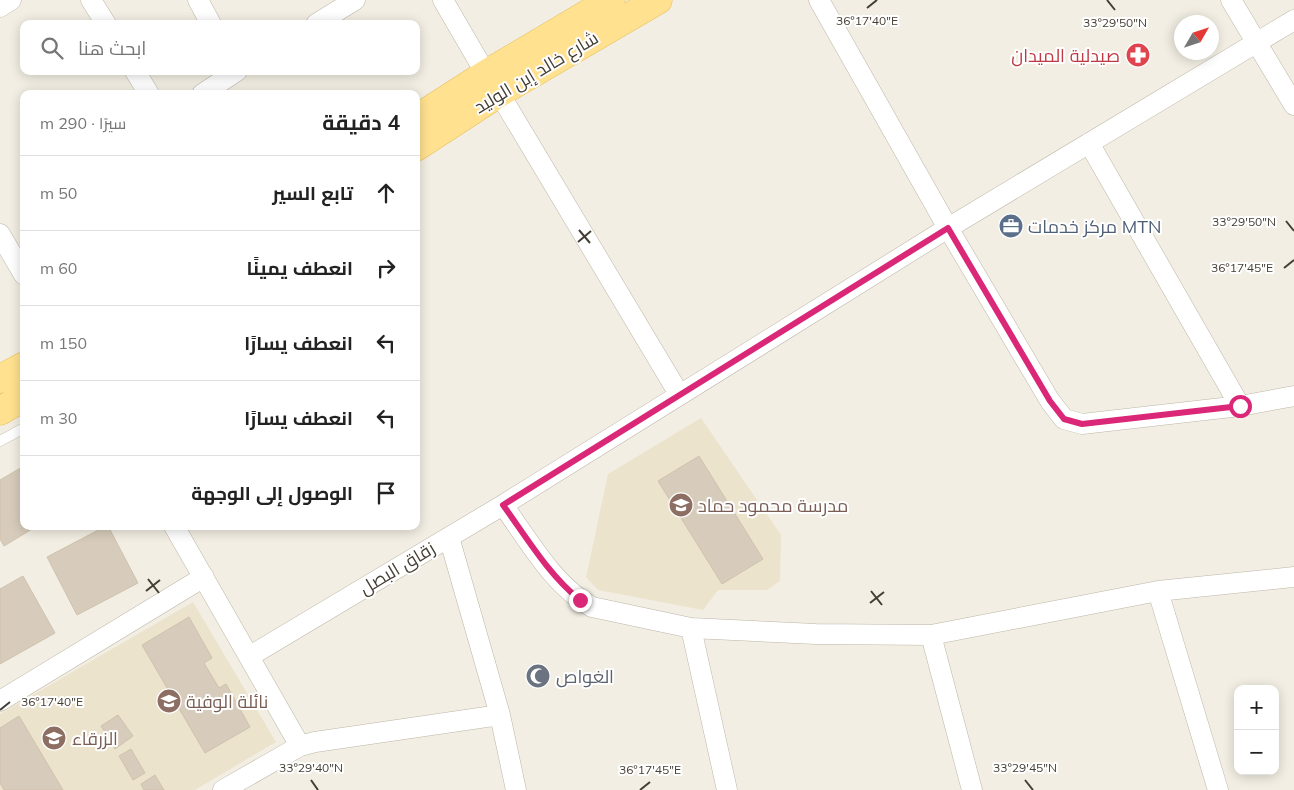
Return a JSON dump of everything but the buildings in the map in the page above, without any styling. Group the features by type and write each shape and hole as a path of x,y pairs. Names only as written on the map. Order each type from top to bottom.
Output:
{"main road":[{"name":"شارع خالد إبن الوليد","path":"420,144 493,84 611,0"},
{"name":"شارع خالد إبن الوليد","path":"420,117 493,84 658,0"},
{"path":"0,380 20,368"},
{"path":"0,411 20,399"}],"street":[{"path":"0,7 11,0"},
{"path":"91,0 104,20"},
{"path":"198,0 209,20"},
{"path":"322,20 355,0"},
{"path":"442,0 679,394"},
{"path":"819,0 948,228 1050,401 1064,419 1082,424 1240,406 1294,396"},
{"path":"1231,0 1294,105"},
{"path":"449,537 948,228 1294,20"},
{"path":"137,75 147,90"},
{"path":"208,90 231,75"},
{"path":"1090,143 1240,406"},
{"path":"0,234 20,268"},
{"path":"503,505 558,580 580,600 592,606 691,628 816,634 931,635 1158,591 1294,577"},
{"path":"176,530 300,746"},
{"name":"زقاق البصل","path":"250,656 449,537 500,715 516,790"},
{"path":"0,701 204,578"},
{"path":"1158,591 1218,790"},
{"path":"691,628 727,790"},
{"path":"931,635 972,790"},
{"path":"223,790 300,746 315,742 500,715"}],"lane":[{"path":"0,441 20,430"}],"shaded area":[{"name":"مدرسة محمود حماد","path":"701,418 781,535 780,581 767,590 718,590 703,610 598,590 586,577 608,474"},
{"name":"نائلة الوفية","path":"193,602 276,742 195,790 0,790 0,714"}],"place":[{"name":"صيدلية الميدان","path":"1138,55"},
{"name":"مركز خدمات MTN","path":"1011,226"},
{"name":"مدرسة محمود حماد","path":"681,505"},
{"name":"الغواص","path":"538,676"},
{"name":"نائلة الوفية","path":"169,701"},
{"name":"الزرقاء","path":"54,738"}],"route":[{"path":"580,600 552,572 503,505 948,228 1050,401 1064,419 1082,424 1240,406"}]}
